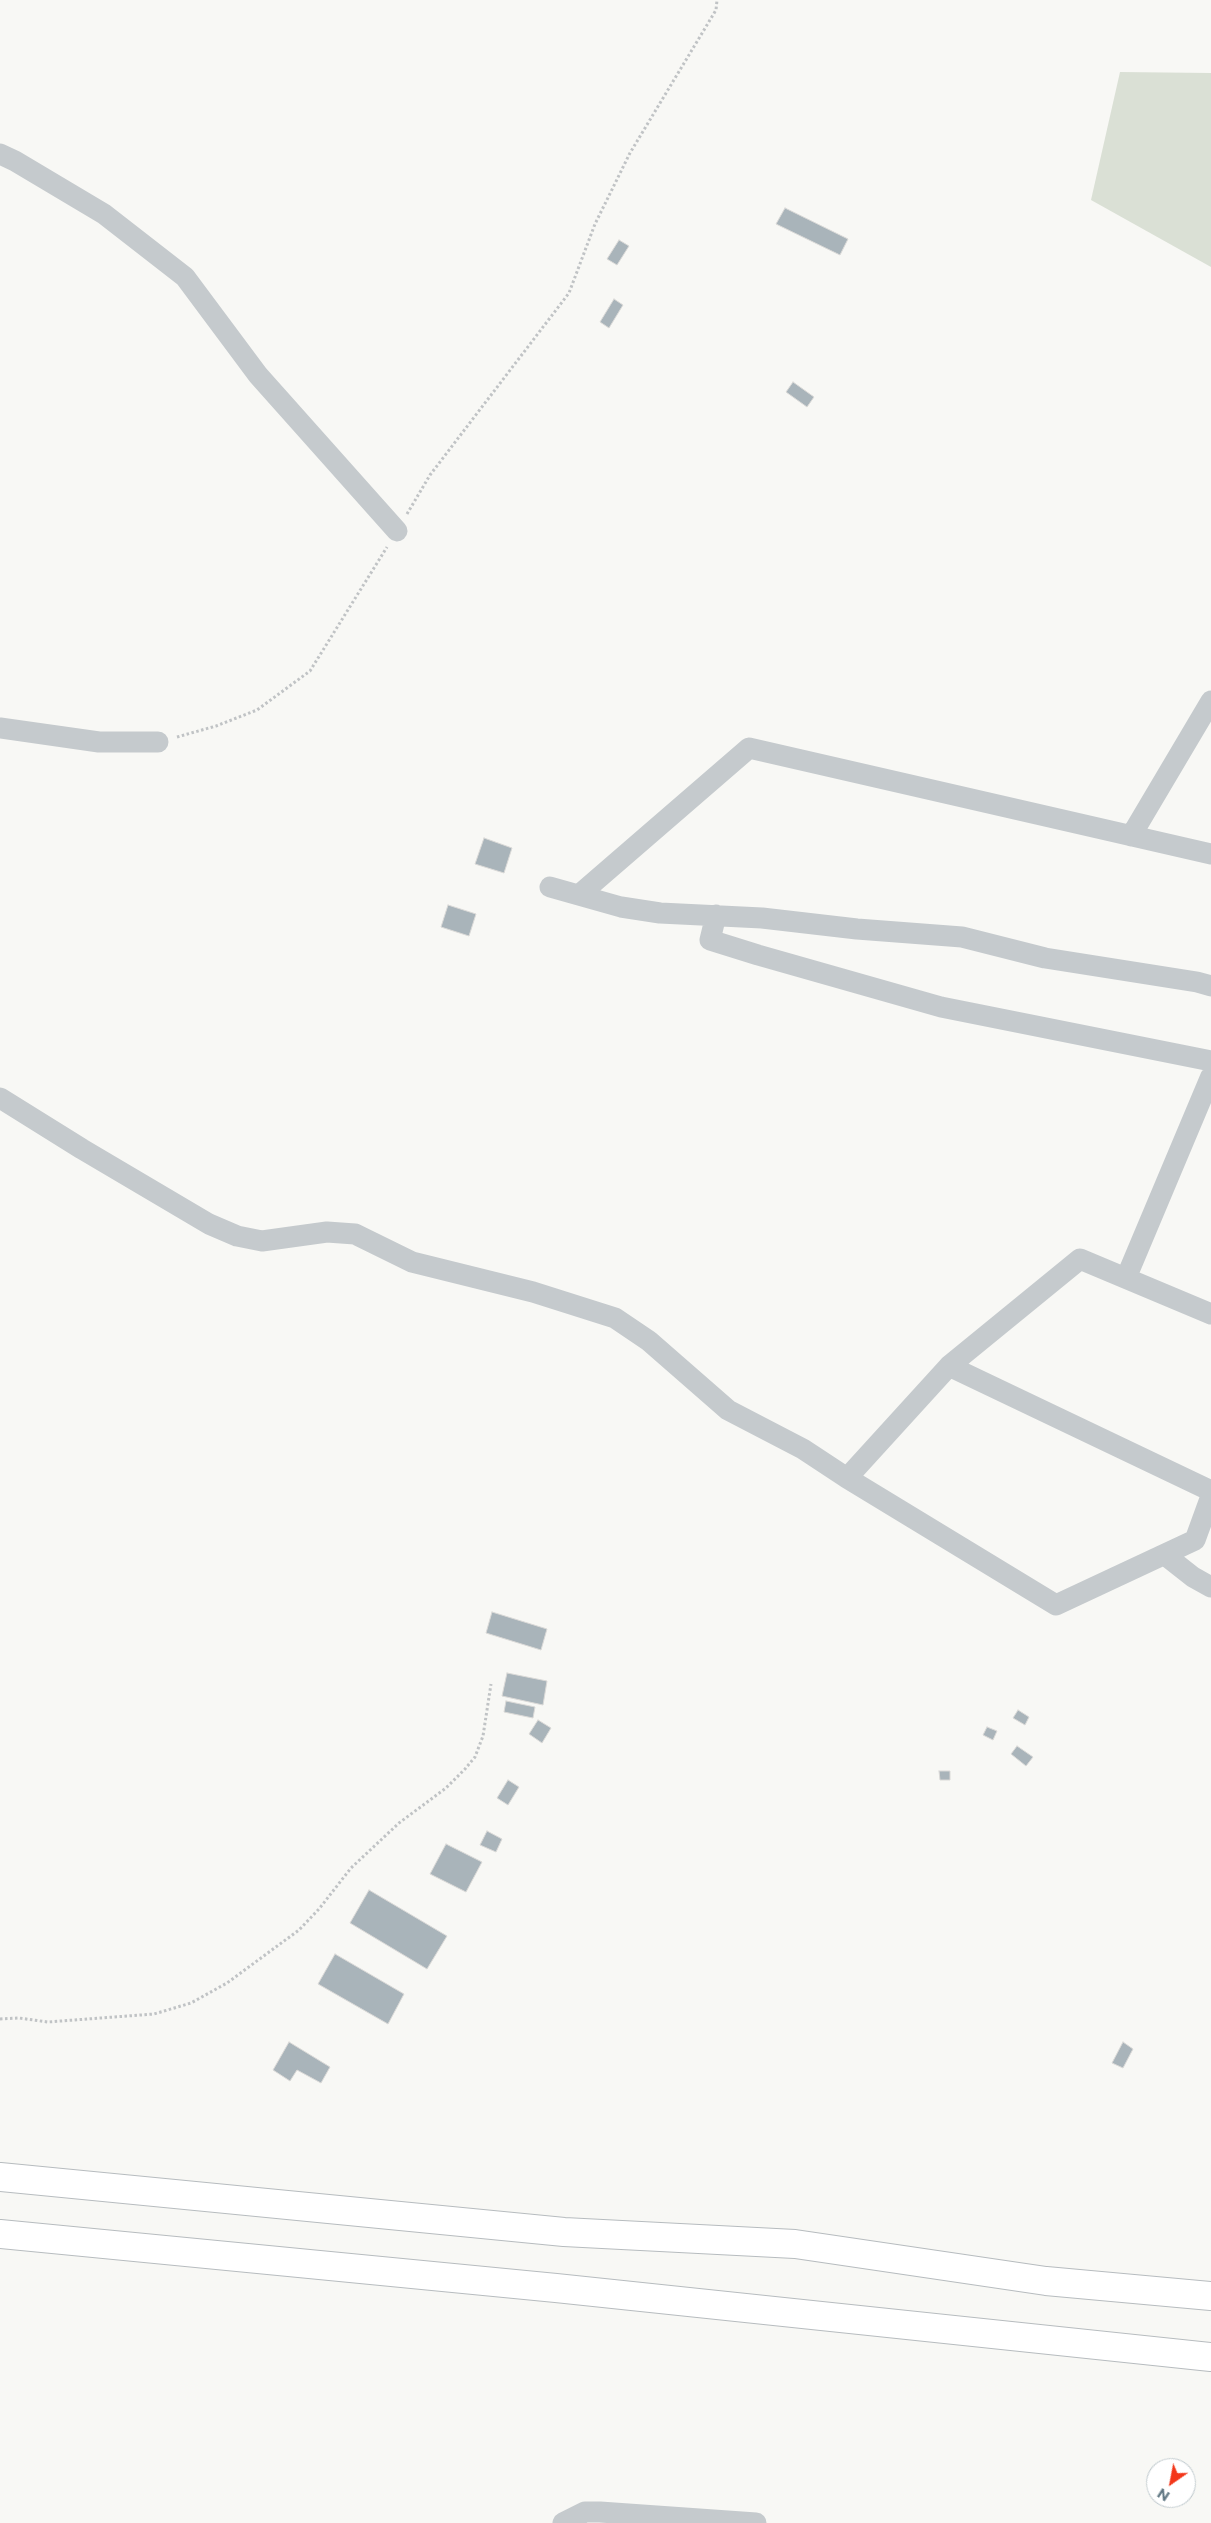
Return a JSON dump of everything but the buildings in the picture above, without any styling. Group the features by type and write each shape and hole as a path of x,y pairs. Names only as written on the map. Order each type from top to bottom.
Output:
{"highway":[{"path":"0,2177 564,2232 795,2244 1046,2281 1211,2296"},
{"path":"0,2234 556,2288 1211,2357"}],"street":[{"path":"0,154 104,214 185,277 258,375 397,531"},
{"path":"1131,836 1211,701"},
{"path":"0,728 99,742 158,742"},
{"path":"579,895 749,748 1211,854"},
{"path":"550,887 621,907 660,913 762,918 857,929 962,937 1045,958 1197,982 1211,986"},
{"path":"716,915 710,940 758,955 941,1007 1211,1061"},
{"path":"1126,1278 1211,1076"},
{"path":"0,1098 82,1150 200,1219 237,1236 262,1241 327,1232 355,1234 412,1262 533,1292 615,1318 649,1341 728,1410 803,1450 1056,1606 1195,1540 1211,1496"},
{"path":"846,1478 949,1366 1080,1259 1211,1314"},
{"path":"949,1366 1211,1491"},
{"path":"1165,1555 1193,1577 1211,1587"},
{"path":"563,2523 585,2512 756,2523"}],"path":[{"path":"158,742 216,726 257,710 310,671 430,475 569,294 595,224 630,153 716,10 717,0"},
{"path":"0,2019 19,2018 48,2022 154,2014 191,2003 227,1983 299,1930 319,1909 351,1868 399,1823 446,1788 466,1769 474,1757 483,1736 491,1684"}],"shaded area":[{"path":"1120,72 1211,73 1211,267 1091,200"}]}
